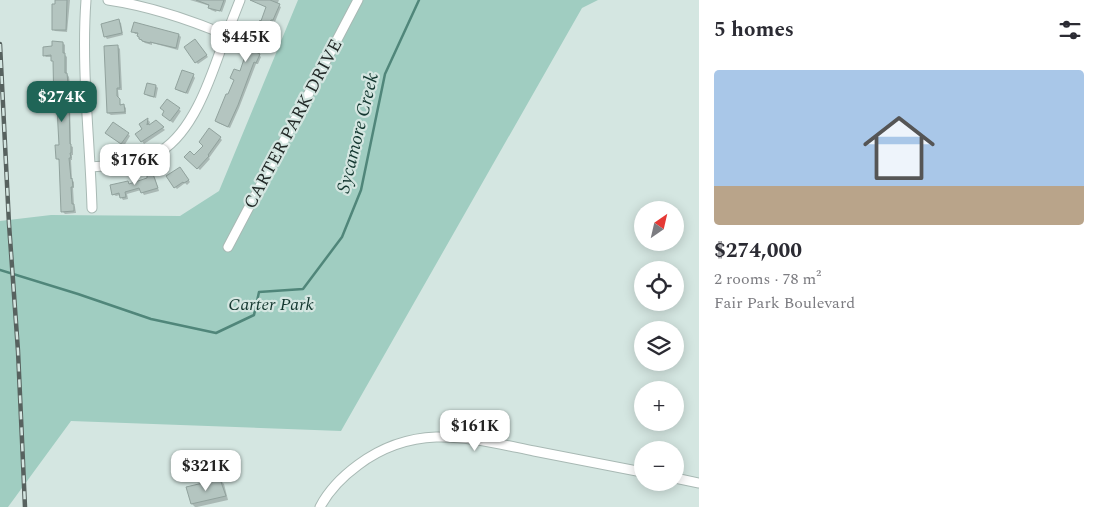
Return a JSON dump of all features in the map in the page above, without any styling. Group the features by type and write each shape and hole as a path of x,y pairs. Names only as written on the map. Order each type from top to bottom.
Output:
{"street":[{"path":"86,0 84,55 92,208"},
{"path":"108,0 161,11 226,35"},
{"path":"91,167 122,164 150,156 162,150 173,141 198,105 240,0"},
{"name":"CARTER PARK DRIVE","path":"228,247 358,0"},
{"path":"320,507 335,485 366,459 382,449 417,439 441,437 482,441 634,470"},
{"path":"684,480 699,483"}],"green space":[{"name":"Carter Park","path":"298,0 598,0 582,8 341,431 71,421 8,507 0,507 0,221 51,215 180,216 219,191"}],"building":[{"path":"55,0 67,0 66,30 52,30 52,4 55,4"},
{"path":"196,0 224,0 220,11 208,8 209,5"},
{"path":"250,0 270,0 280,4 256,52 260,54 256,63 254,62 228,127 215,121 234,80 230,78 234,69 240,71 246,49 242,47 251,27 256,29 261,21 266,7"},
{"path":"119,19 122,33 104,37 101,24"},
{"path":"134,22 179,34 176,48 142,41 137,36 138,33 131,32"},
{"path":"195,39 207,55 195,63 184,47"},
{"path":"52,41 63,42 63,53 65,53 65,73 67,73 68,84 66,84 66,100 69,100 71,144 71,158 69,158 74,211 61,212 59,159 56,159 55,145 59,145 57,108 54,108 53,61 51,61 51,55 43,56 43,47 52,46"},
{"path":"118,45 120,88 117,88 117,96 120,99 120,105 124,104 125,112 107,113 104,46"},
{"path":"182,70 194,74 186,93 175,89"},
{"path":"147,83 156,85 154,97 144,94"},
{"path":"167,99 180,108 170,121 162,115 164,111 160,108"},
{"path":"148,118 147,125 156,120 164,127 141,142 135,134 142,129 139,124"},
{"path":"113,122 129,133 121,144 105,133"},
{"path":"209,128 221,137 209,156 197,169 184,157 190,151 194,155 203,146 199,142"},
{"path":"180,167 189,180 174,188 166,176"},
{"path":"153,174 158,188 141,193 139,188 125,192 126,197 120,198 119,193 112,195 110,185 128,181 129,184"},
{"path":"220,479 226,496 191,504 186,487"}],"waterway":[{"name":"Sycamore Creek","path":"0,270 151,319 216,333 254,315 259,292 303,289 342,237 361,190 385,74 419,0"}],"railway":[{"path":"0,44 25,507"}]}
